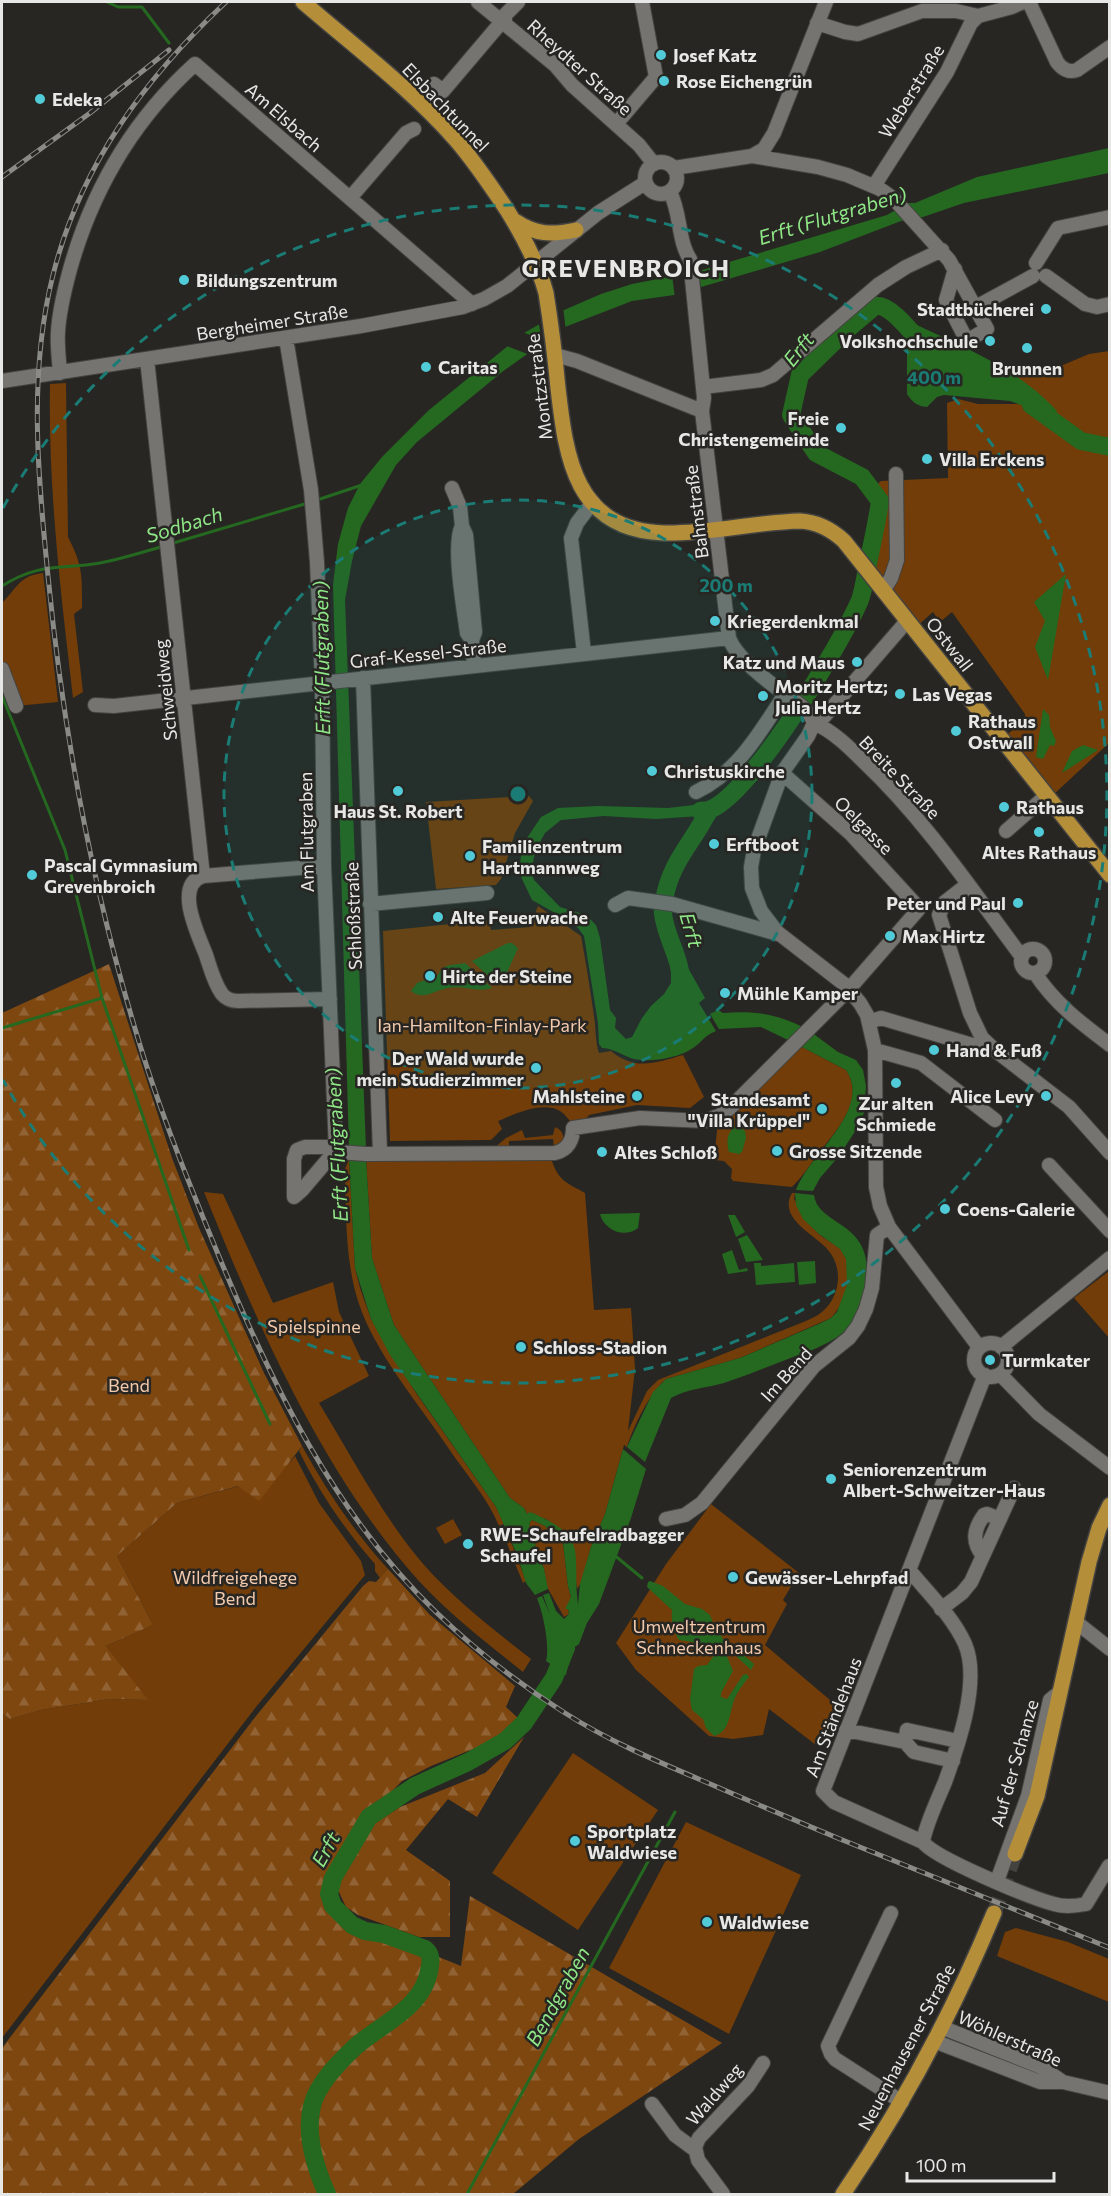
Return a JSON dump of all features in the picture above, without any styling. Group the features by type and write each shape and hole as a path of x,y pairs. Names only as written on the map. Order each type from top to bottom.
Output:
{"main road":[{"name":"Elsbachtunnel","path":"303,2 415,99 448,132 477,165 512,219 536,262"},
{"path":"512,219 542,234 576,230"},
{"name":"Montzstraße","path":"536,262 549,312 566,446 575,475 593,502 615,520 646,531 672,533 716,529"},
{"name":"Ostwall","path":"716,529 788,521 812,522 834,532 1110,875"},
{"name":"Auf der Schanze","path":"1015,1854 1037,1796 1094,1541 1110,1505"},
{"name":"Neuenhausener Straße","path":"843,2194 902,2102 938,2034 993,1913"}],"street":[{"name":"Rheydter Straße","path":"478,2 555,65 572,85 639,145 654,164"},
{"path":"435,84 443,91 499,25 505,22 506,15 518,2"},
{"path":"616,124 656,77 642,2"},
{"path":"752,156 764,149 771,139 826,2"},
{"path":"817,23 855,34 922,11 956,10 978,16 1023,2"},
{"path":"1029,2 1057,62 1064,69 1072,72 1077,70 1110,47"},
{"name":"Weberstraße","path":"874,186 947,72 971,23 978,16"},
{"name":"Am Elsbach","path":"60,373 58,340 61,309 77,244 101,186 114,160 140,124 168,90 195,64 472,304"},
{"path":"350,198 406,133 414,129"},
{"path":"674,168 677,181 670,192 655,194 649,189 645,183 646,172 654,164 664,162 674,168 752,156 818,167 874,186 894,199 919,224 955,269 987,329 967,341 946,302 955,269"},
{"name":"Bergheimer Straße","path":"2,381 428,315 472,304 507,286 617,199 645,183"},
{"name":"Bahnstraße","path":"670,192 678,208 683,250 690,259 704,398 702,411 729,638"},
{"path":"976,307 1038,271 1058,228 1110,217"},
{"path":"703,387 769,377 878,285 906,267 942,250"},
{"path":"1038,271 1085,304 1097,307 1110,304"},
{"name":"Am Flutgraben","path":"286,338 311,490 327,682 324,866 340,1150 373,1154"},
{"path":"554,348 578,361 702,411"},
{"name":"Schweidweg","path":"147,359 203,876"},
{"path":"879,586 894,573 897,560 896,474"},
{"path":"452,488 460,507 462,526 466,535 476,633 472,640 474,666"},
{"path":"584,653 572,538 577,523 593,502"},
{"path":"729,638 737,652 810,718 822,719 907,621"},
{"name":"Graf-Kessel-Straße","path":"95,705 114,706 729,638"},
{"path":"2,669 16,705"},
{"name":"Schloßstraße","path":"357,679 370,904 373,1154"},
{"path":"696,792 716,781 741,758 787,695"},
{"path":"810,718 808,736 782,773 756,844 752,861 753,892 758,906 780,935 849,989 863,1007 875,1050 876,1187 880,1206 889,1227 980,1347"},
{"name":"Breite Straße","path":"810,718 877,775 915,817 1022,957"},
{"name":"Oelgasse","path":"782,773 850,834 918,907"},
{"path":"1006,831 1046,796"},
{"path":"324,866 203,876 195,880 190,889 190,911 223,995 231,1000 241,1001 330,999"},
{"path":"968,884 950,897 941,907 939,915 979,1033 1050,1098 1082,1120 1109,1151"},
{"path":"370,904 487,893"},
{"path":"615,905 628,898 672,904 780,935"},
{"path":"373,1154 559,1152 569,1145 573,1128 640,1118 714,1117 780,1058 849,989 916,913 918,907 941,907"},
{"path":"1035,973 1044,967 1045,960 1042,953 1031,949 1022,957 1021,964 1024,970 1035,973 1045,989 1068,1012 1110,1046"},
{"path":"869,1022 881,1018 979,1047"},
{"path":"875,1050 921,1063 960,1089 995,1120"},
{"path":"1049,1165 1110,1231"},
{"name":"Im Bend","path":"666,1519 685,1515 702,1503 811,1370 855,1330 865,1312 871,1293 877,1235 889,1227"},
{"path":"1002,1347 1110,1258"},
{"path":"992,1375 1006,1365 1007,1359 1002,1347 989,1343 980,1347 974,1357 976,1368 992,1375 1110,1468"},
{"name":"Am Ständehaus","path":"992,1375 910,1571 823,1791 841,1806 922,1842 933,1852 1055,1905 1086,1904 1109,1866"},
{"path":"941,1609 967,1589 1014,1488"},
{"path":"910,1571 963,1641 971,1667 968,1695 958,1741 922,1842"},
{"path":"1076,1622 1110,1649"},
{"name":"Auf der Schanze","path":"997,1881 1029,1793 1050,1700 1060,1692"},
{"path":"846,1730 905,1742 914,1752 952,1761"},
{"path":"905,1742 907,1730 958,1741"},
{"path":"891,1913 828,2046 835,2059 902,2102"},
{"name":"Wöhlerstraße","path":"938,2034 1041,2067 1064,2082 1110,2093"},
{"name":"Waldweg","path":"694,2149 699,2138 748,2086 763,2063"},
{"name":"Waldweg","path":"652,2104 675,2135 694,2149 698,2160 723,2194"}],"green space":[{"path":"1109,351 1109,743 1052,796 1004,737 1025,720 1025,714 952,612 940,622 933,612 916,627 868,567 880,502 871,490 881,481 948,478 947,403 958,399 978,404 1019,404 1015,373 1031,371 1044,373 1089,354"},
{"path":"66,383 68,537 81,571 82,587 82,608 74,614 83,692 73,698 56,542 50,424 50,384"},
{"path":"43,573 58,702 16,706 2,669 2,603 23,580"},
{"name":"Familienzentrum Hartmannweg","path":"529,796 533,801 515,833 501,879 496,885 436,889 426,802"},
{"name":"Ian-Hamilton-Finlay-Park","path":"538,906 581,936 599,1053 611,1051 628,1061 637,1063 654,1063 683,1055 704,1097 690,1108 637,1105 589,1115 584,1121 571,1122 553,1108 537,1108 498,1121 502,1129 491,1140 390,1141 383,931 489,920 491,930 530,927"},
{"name":"Bend","path":"109,964 172,1158 199,1228 264,1373 302,1446 259,1501 238,1486 177,1503 117,1556 153,1625 106,1646 148,1700 109,1699 41,1710 10,1719 2,1713 2,1013"},
{"path":"798,1045 846,1070 853,1093 846,1115 792,1187 733,1181 732,1169 724,1161 714,1160 718,1121"},
{"path":"555,1127 561,1131 563,1138 562,1143 554,1148 553,1139 509,1141 509,1150 494,1148 506,1138 522,1130 525,1138 553,1135"},
{"path":"349,1159 355,1268 371,1319 416,1393 496,1507 504,1524 499,1526 483,1496 386,1358 365,1320 358,1301 348,1253 345,1169"},
{"name":"Schloss-Stadion","path":"366,1159 552,1161 561,1178 585,1193 594,1310 631,1308 635,1369 628,1431 647,1391 658,1380 806,1321 820,1314 833,1299 838,1274 833,1258 822,1244 794,1219 789,1202 792,1193 795,1193 794,1199 815,1229 839,1248 845,1257 848,1275 845,1295 831,1318 740,1358 666,1379 660,1385 643,1410 627,1447 624,1445 605,1514 577,1589 570,1538 546,1519 527,1514 524,1508 510,1498 394,1325 372,1258"},
{"name":"Spielspinne","path":"204,1192 223,1194 273,1303 333,1282 339,1312 369,1376 319,1403 395,1528 409,1547 462,1603 531,1659 523,1672 430,1593 383,1538 351,1492 322,1445 270,1345"},
{"path":"1109,1271 1109,1338 1074,1298"},
{"path":"302,1446 341,1510 388,1569 380,1578 375,1571 375,1564 353,1538 315,1481 299,1451"},
{"name":"Wildfreigehege Bend","path":"295,1456 319,1503 361,1561 365,1575 256,1707 2,2038 2,1713 10,1719 41,1710 109,1699 147,1700 106,1646 153,1625 117,1556 177,1503 239,1486 290,1462"},
{"name":"Umweltzentrum Schneckenhaus","path":"711,1504 799,1573 783,1600 787,1604 765,1645 843,1711 830,1743 816,1745 769,1709 763,1735 733,1739 709,1736 636,1670 616,1643 666,1564"},
{"path":"453,1519 462,1535 445,1544 436,1528"},
{"path":"532,1520 545,1526 563,1543 571,1598 566,1608 569,1614 564,1617 547,1587 544,1569 529,1528"},
{"path":"505,1526 526,1581 523,1583 501,1529"},
{"path":"388,1569 430,1615 515,1686 506,1707 519,1719 498,1739 431,1766 402,1781 369,1815 339,1865 332,1878 328,1894 332,1907 339,1915 364,1932 384,1935 461,1966 470,1896 722,2043 579,2139 513,2194 2,2194 2,2048 256,1716 363,1586 369,1581 376,1582"},
{"path":"524,1737 477,1817 448,1799 406,1850 450,1881 450,1937 419,1937 358,1915 346,1907 338,1890 340,1868 374,1824 400,1807 485,1773"},
{"name":"Sportplatz Waldwiese","path":"573,1753 658,1810 578,1930 492,1873"},
{"name":"Waldwiese","path":"686,1822 801,1875 729,2034 609,1968"},
{"path":"1016,1928 1068,1942 1109,1959 1109,2002 997,1956 1005,1932"}],"shaded area":[{"path":"1109,148 1109,173 964,203 917,219 901,221 820,252 674,295 632,301 565,327 502,372 417,442 396,465 361,526 345,600 366,1149 349,1149 333,585 338,544 348,508 360,484 382,457 429,410 524,333 564,310 632,284 699,271 887,215 899,208 902,203 915,203 977,177"},
{"path":"915,324 1009,371 1042,396 1057,411 1045,424 1024,406 1010,401 944,395 937,397 927,407 915,403 907,394 907,336"},
{"path":"1066,574 1048,680 1035,647 1045,621 1034,602"},
{"path":"1043,709 1049,715 1050,727 1056,741 1054,746 1050,745 1043,759 1036,757"},
{"path":"1083,745 1098,750 1062,773 1072,751"},
{"path":"716,797 723,803 714,820 700,816 656,819 604,816 561,820 545,833 536,849 531,871 534,880 560,907 586,915 596,925 600,938 610,1010 616,1018 615,1028 626,1039 632,1037 642,1018 671,983 671,960 675,958 683,959 705,998 699,1003 716,1031 688,1051 662,1059 637,1059 602,1048 599,1044 598,1023 584,936 578,928 564,918 532,900 519,869 523,844 541,817 558,808 598,806 668,808 702,804"},
{"path":"508,943 518,948 506,975 497,984 472,961"},
{"path":"465,963 492,988 481,990 454,987 425,995 411,991 417,983 438,975 446,966"},
{"path":"718,1010 723,1013 764,1014 803,1027 790,1041 761,1027 719,1029 710,1014"},
{"path":"811,1032 838,1052 856,1060 863,1070 866,1086 864,1113 854,1133 813,1191 796,1190 803,1176 836,1132 845,1116 851,1101 852,1085 846,1070 798,1045"},
{"path":"737,1125 745,1131 746,1138 742,1152 739,1154 729,1152 728,1144 729,1134"},
{"path":"349,1159 366,1159 372,1258 394,1325 510,1498 524,1508 527,1514 530,1512 550,1521 571,1539 575,1548 578,1605 580,1584 591,1547 605,1514 623,1449 646,1469 631,1518 599,1604 587,1623 579,1644 572,1649 566,1675 546,1661 545,1629 537,1598 542,1596 550,1614 543,1595 549,1593 556,1611 564,1619 569,1614 568,1609 565,1609 571,1597 563,1543 545,1526 532,1520 530,1522 529,1528 544,1569 548,1589 535,1595 526,1583 518,1557 496,1507 390,1355 371,1319 355,1268"},
{"path":"795,1193 814,1195 822,1211 846,1228 861,1244 865,1255 867,1279 858,1313 843,1332 817,1348 732,1380 671,1398 645,1462 627,1447 653,1392 666,1379 740,1358 821,1323 837,1312 847,1285 846,1259 840,1249 803,1219 796,1205"},
{"path":"640,1213 638,1228 627,1233 610,1228 602,1220 600,1214"},
{"path":"728,1215 735,1215 745,1232 736,1237"},
{"path":"747,1235 763,1260 746,1262 738,1239"},
{"path":"732,1250 739,1270 747,1268 748,1271 728,1274 722,1254"},
{"path":"815,1261 816,1283 799,1285 797,1262"},
{"path":"754,1263 761,1263 761,1266 794,1263 795,1282 756,1285"},
{"path":"650,1581 663,1586 685,1604 702,1609 710,1615 727,1645 726,1654 733,1671 721,1697 727,1699 743,1675 747,1674 749,1677 736,1695 727,1726 720,1734 714,1736 706,1728 703,1719 692,1710 690,1699 694,1669 707,1665 715,1654 705,1644 679,1640 673,1625 672,1610 647,1587"},
{"path":"735,1648 754,1664 751,1670 734,1654"}],"pier":[{"path":"699,268 701,290 675,298 672,275"},
{"path":"563,307 566,331 530,355 504,345 520,331 542,340 538,320"}],"waterway":[{"path":"107,2 118,7 142,7 169,43"},
{"name":"Erft","path":"700,811 709,810 727,798 748,777 771,748 815,682 850,621 863,591 880,501 862,477 816,453 791,415 800,375 875,306 881,306 895,315 926,349"},
{"name":"Erft","path":"1031,405 1081,441 1110,447"},
{"name":"Sodbach","path":"317,500 362,485"},
{"name":"Sodbach","path":"170,544 308,503"},
{"name":"Sodbach","path":"2,586 15,578 39,570 100,563 164,546"},
{"path":"2,696 65,850 102,998 189,1250"},
{"name":"Erft","path":"681,982 679,965 665,923 664,901 671,875 709,810"},
{"path":"2,1028 102,998"},
{"path":"200,1276 270,1424"},
{"name":"Bendgraben","path":"613,1554 642,1578"},
{"name":"Erft","path":"327,2194 315,2162 311,2139 310,2117 315,2098 329,2074 349,2053 401,2013 420,1993 430,1966 429,1955 425,1949 352,1925 333,1906 329,1894 333,1878 369,1817 415,1786 468,1762 505,1741 524,1723 554,1678 566,1648"},
{"name":"Bendgraben","path":"467,2194 675,1812"}],"tunnel":[{"path":"994,1913 1015,1854"}],"railway":[{"path":"226,2 196,31 143,93 119,126 80,197 65,235 45,312 40,350 37,425 44,538 63,699 72,759 96,880 126,999 144,1058 190,1185 240,1307 310,1447 367,1534 436,1612 498,1666 581,1723 648,1757 840,1839 1110,1948"},
{"path":"2,177 90,113 169,50"}],"place":[{"name":"Josef Katz","path":"661,55"},
{"name":"Rose Eichengrün","path":"664,81"},
{"name":"Edeka","path":"40,99"},
{"name":"Bildungszentrum","path":"184,280"},
{"name":"Stadtbücherei","path":"1046,309"},
{"name":"Volkshochschule","path":"990,341"},
{"name":"Brunnen","path":"1027,348"},
{"name":"Caritas","path":"426,367"},
{"name":"Freie Christengemeinde","path":"841,428"},
{"name":"Villa Erckens","path":"927,459"},
{"name":"Kriegerdenkmal","path":"715,621"},
{"name":"Katz und Maus","path":"857,662"},
{"name":"Las Vegas","path":"900,694"},
{"name":"Moritz Hertz; Julia Hertz","path":"763,696"},
{"name":"Rathaus Ostwall","path":"956,731"},
{"name":"Christuskirche","path":"652,771"},
{"name":"Haus St. Robert","path":"398,791"},
{"name":"Rathaus","path":"1004,807"},
{"name":"Altes Rathaus","path":"1039,832"},
{"name":"Erftboot","path":"714,844"},
{"name":"Familienzentrum Hartmannweg","path":"470,856"},
{"name":"Pascal Gymnasium Grevenbroich","path":"32,875"},
{"name":"Peter und Paul","path":"1018,903"},
{"name":"Alte Feuerwache","path":"438,917"},
{"name":"Max Hirtz","path":"890,936"},
{"name":"Hirte der Steine","path":"430,976"},
{"name":"Mühle Kamper","path":"725,993"},
{"name":"Hand & Fuß","path":"934,1050"},
{"name":"Der Wald wurde mein Studierzimmer","path":"536,1068"},
{"name":"Zur alten Schmiede","path":"896,1083"},
{"name":"Mahlsteine","path":"637,1096"},
{"name":"Alice Levy","path":"1046,1096"},
{"name":"Standesamt \"Villa Krüppel\"","path":"822,1109"},
{"name":"Grosse Sitzende","path":"777,1151"},
{"name":"Altes Schloß","path":"602,1152"},
{"name":"Coens-Galerie","path":"945,1209"},
{"name":"Schloss-Stadion","path":"521,1347"},
{"name":"Turmkater","path":"990,1360"},
{"name":"Seniorenzentrum Albert-Schweitzer-Haus","path":"831,1479"},
{"name":"RWE-Schaufelradbagger Schaufel","path":"468,1544"},
{"name":"Gewässer-Lehrpfad","path":"733,1577"},
{"name":"Sportplatz Waldwiese","path":"575,1841"},
{"name":"Waldwiese","path":"707,1922"}],"district":[{"name":"GREVENBROICH","path":"626,267"}],"water label":[{"name":"Erft (Flutgraben)","path":"832,215"},
{"name":"Erft (Flutgraben)","path":"321,658"},
{"name":"Erft (Flutgraben)","path":"336,1145"}]}
